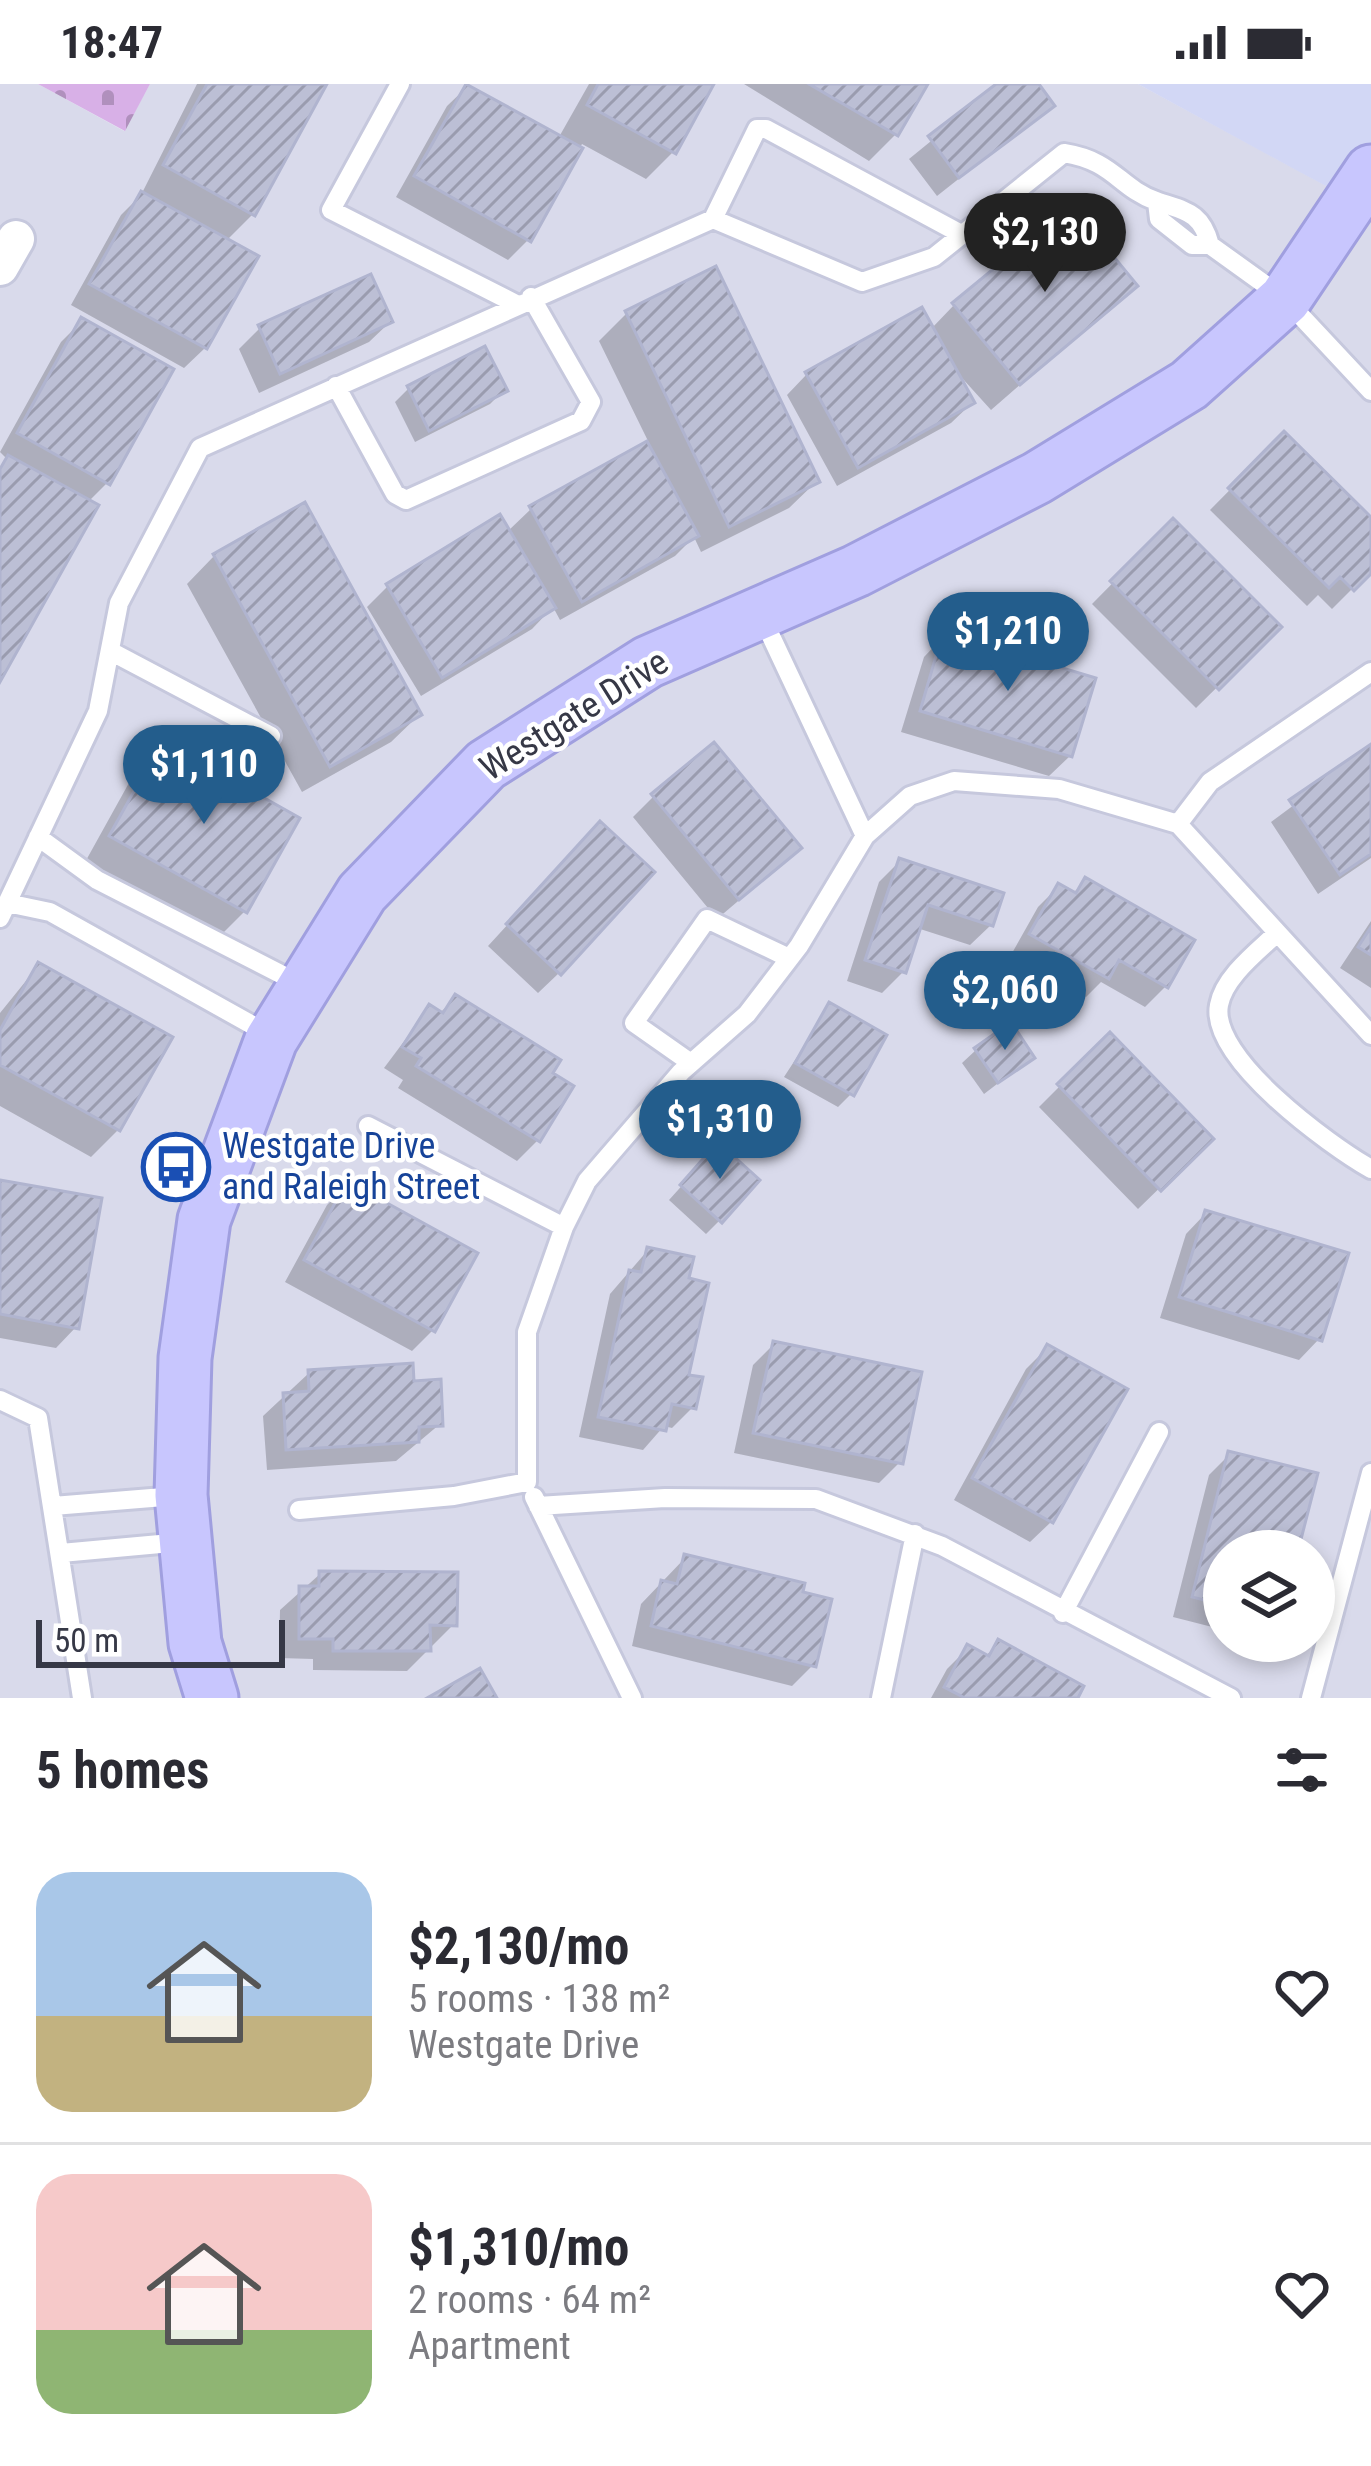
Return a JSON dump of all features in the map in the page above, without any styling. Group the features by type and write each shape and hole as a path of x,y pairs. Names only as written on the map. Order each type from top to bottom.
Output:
{"street":[{"name":"Westgate Drive","path":"212,1698 195,1643 182,1519 185,1358 204,1220 273,1036 362,893 485,765 648,662 856,571 1036,478 1189,385 1285,298 1371,171"}],"lane":[{"path":"336,386 395,494 406,500 581,421 591,402 524,301 331,210 400,84"},
{"path":"273,1036 50,912 4,911 98,711 119,603 200,448 713,219 757,129 766,129 961,234"},
{"path":"713,219 862,282 934,257 1064,154 1096,158 1157,202 1159,219 1192,244 1210,245 1285,298 1371,392"},
{"path":"760,613 865,836"},
{"path":"110,651 271,736"},
{"path":"1178,824 1210,782 1371,672"},
{"path":"632,1698 527,1482 527,1332 564,1227 587,1181 691,1064 747,1014 789,958 865,836 910,796 954,781 1059,789 1178,824 1371,1035"},
{"path":"38,837 98,880 302,985"},
{"path":"691,1064 634,1023 707,919 789,958"},
{"path":"1277,933 1239,970 1219,1003 1220,1031 1257,1081 1371,1169"},
{"path":"368,1126 564,1227"},
{"path":"0,1400 38,1418 82,1698"},
{"path":"1063,1613 1159,1432"},
{"path":"1311,1698 1371,1474"},
{"path":"298,1510 454,1496 527,1482"},
{"path":"538,1507 665,1498 816,1499 915,1534 1231,1698"},
{"path":"52,1506 182,1519"},
{"path":"61,1553 182,1519"},
{"path":"881,1698 915,1534"}],"shaded area":[{"path":"0,84 38,84 124,131 150,84 1138,84 1371,210 1371,1698 0,1698"},
{"path":"1138,84 1371,84 1371,210 1296,170"}],"green space":[{"path":"38,84 150,84 125,131"}],"building":[{"path":"207,84 327,84 255,216 163,165"},
{"path":"466,84 583,148 531,242 414,176"},
{"path":"598,84 714,84 676,154 587,105"},
{"path":"809,84 928,84 898,136"},
{"path":"996,84 1039,84 1055,106 959,178 928,136"},
{"path":"141,191 259,256 207,349 89,284"},
{"path":"1071,205 1138,286 1020,385 952,303"},
{"path":"716,266 820,482 729,527 625,311"},
{"path":"371,274 393,322 280,374 258,325"},
{"path":"922,307 975,403 858,468 805,372"},
{"path":"81,317 174,369 110,485 17,433"},
{"path":"485,346 508,391 429,431 407,386"},
{"path":"1284,431 1371,517 1371,574 1354,591 1340,577 1329,588 1228,488"},
{"path":"647,441 699,536 582,602 529,506"},
{"path":"8,455 99,505 0,682 0,469"},
{"path":"305,502 422,715 330,767 213,554"},
{"path":"500,514 556,608 442,678 386,584"},
{"path":"1173,518 1282,627 1219,690 1110,581"},
{"path":"943,632 1096,678 1072,757 920,711"},
{"path":"162,741 300,818 247,913 109,836"},
{"path":"714,742 802,848 739,900 651,794"},
{"path":"1371,744 1371,854 1340,875 1289,800"},
{"path":"600,821 655,872 561,975 506,924"},
{"path":"899,858 1004,893 993,926 928,905 906,973 865,960"},
{"path":"1085,877 1195,940 1168,988 1119,960 1109,979 1029,934 1058,883 1076,893"},
{"path":"1371,927 1371,955 1358,947"},
{"path":"38,962 173,1037 120,1131 0,1065 0,1030"},
{"path":"455,994 561,1060 553,1073 574,1086 540,1142 416,1066 421,1058 402,1047 429,1004 443,1013"},
{"path":"829,1002 887,1035 854,1096 795,1063"},
{"path":"1011,1022 1035,1058 998,1083 974,1048"},
{"path":"1110,1032 1214,1139 1161,1191 1057,1084"},
{"path":"718,1142 760,1180 722,1223 680,1185"},
{"path":"0,1180 102,1198 79,1329 0,1314"},
{"path":"347,1181 478,1253 435,1332 304,1260"},
{"path":"1205,1210 1349,1253 1322,1341 1179,1297"},
{"path":"647,1247 694,1257 689,1278 709,1283 689,1375 703,1377 696,1409 672,1404 666,1431 598,1417 629,1270 641,1272"},
{"path":"773,1341 922,1372 903,1464 753,1433"},
{"path":"1047,1344 1128,1389 1053,1523 972,1478"},
{"path":"413,1363 414,1381 441,1379 443,1426 419,1427 419,1442 286,1450 283,1393 309,1391 308,1370"},
{"path":"1228,1451 1318,1473 1303,1530 1209,1530"},
{"path":"1203,1552 1203,1600 1192,1597"},
{"path":"684,1554 805,1583 803,1592 832,1599 816,1667 651,1626 661,1580 677,1584"},
{"path":"319,1571 458,1572 457,1626 430,1625 431,1651 333,1651 333,1639 299,1639 299,1586 319,1586"},
{"path":"998,1639 1084,1686 1078,1698 965,1698 944,1687 967,1644 989,1656"},
{"path":"480,1668 497,1698 427,1698"}],"place":[{"name":"Westgate Drive and Raleigh Street","path":"176,1167"}]}
